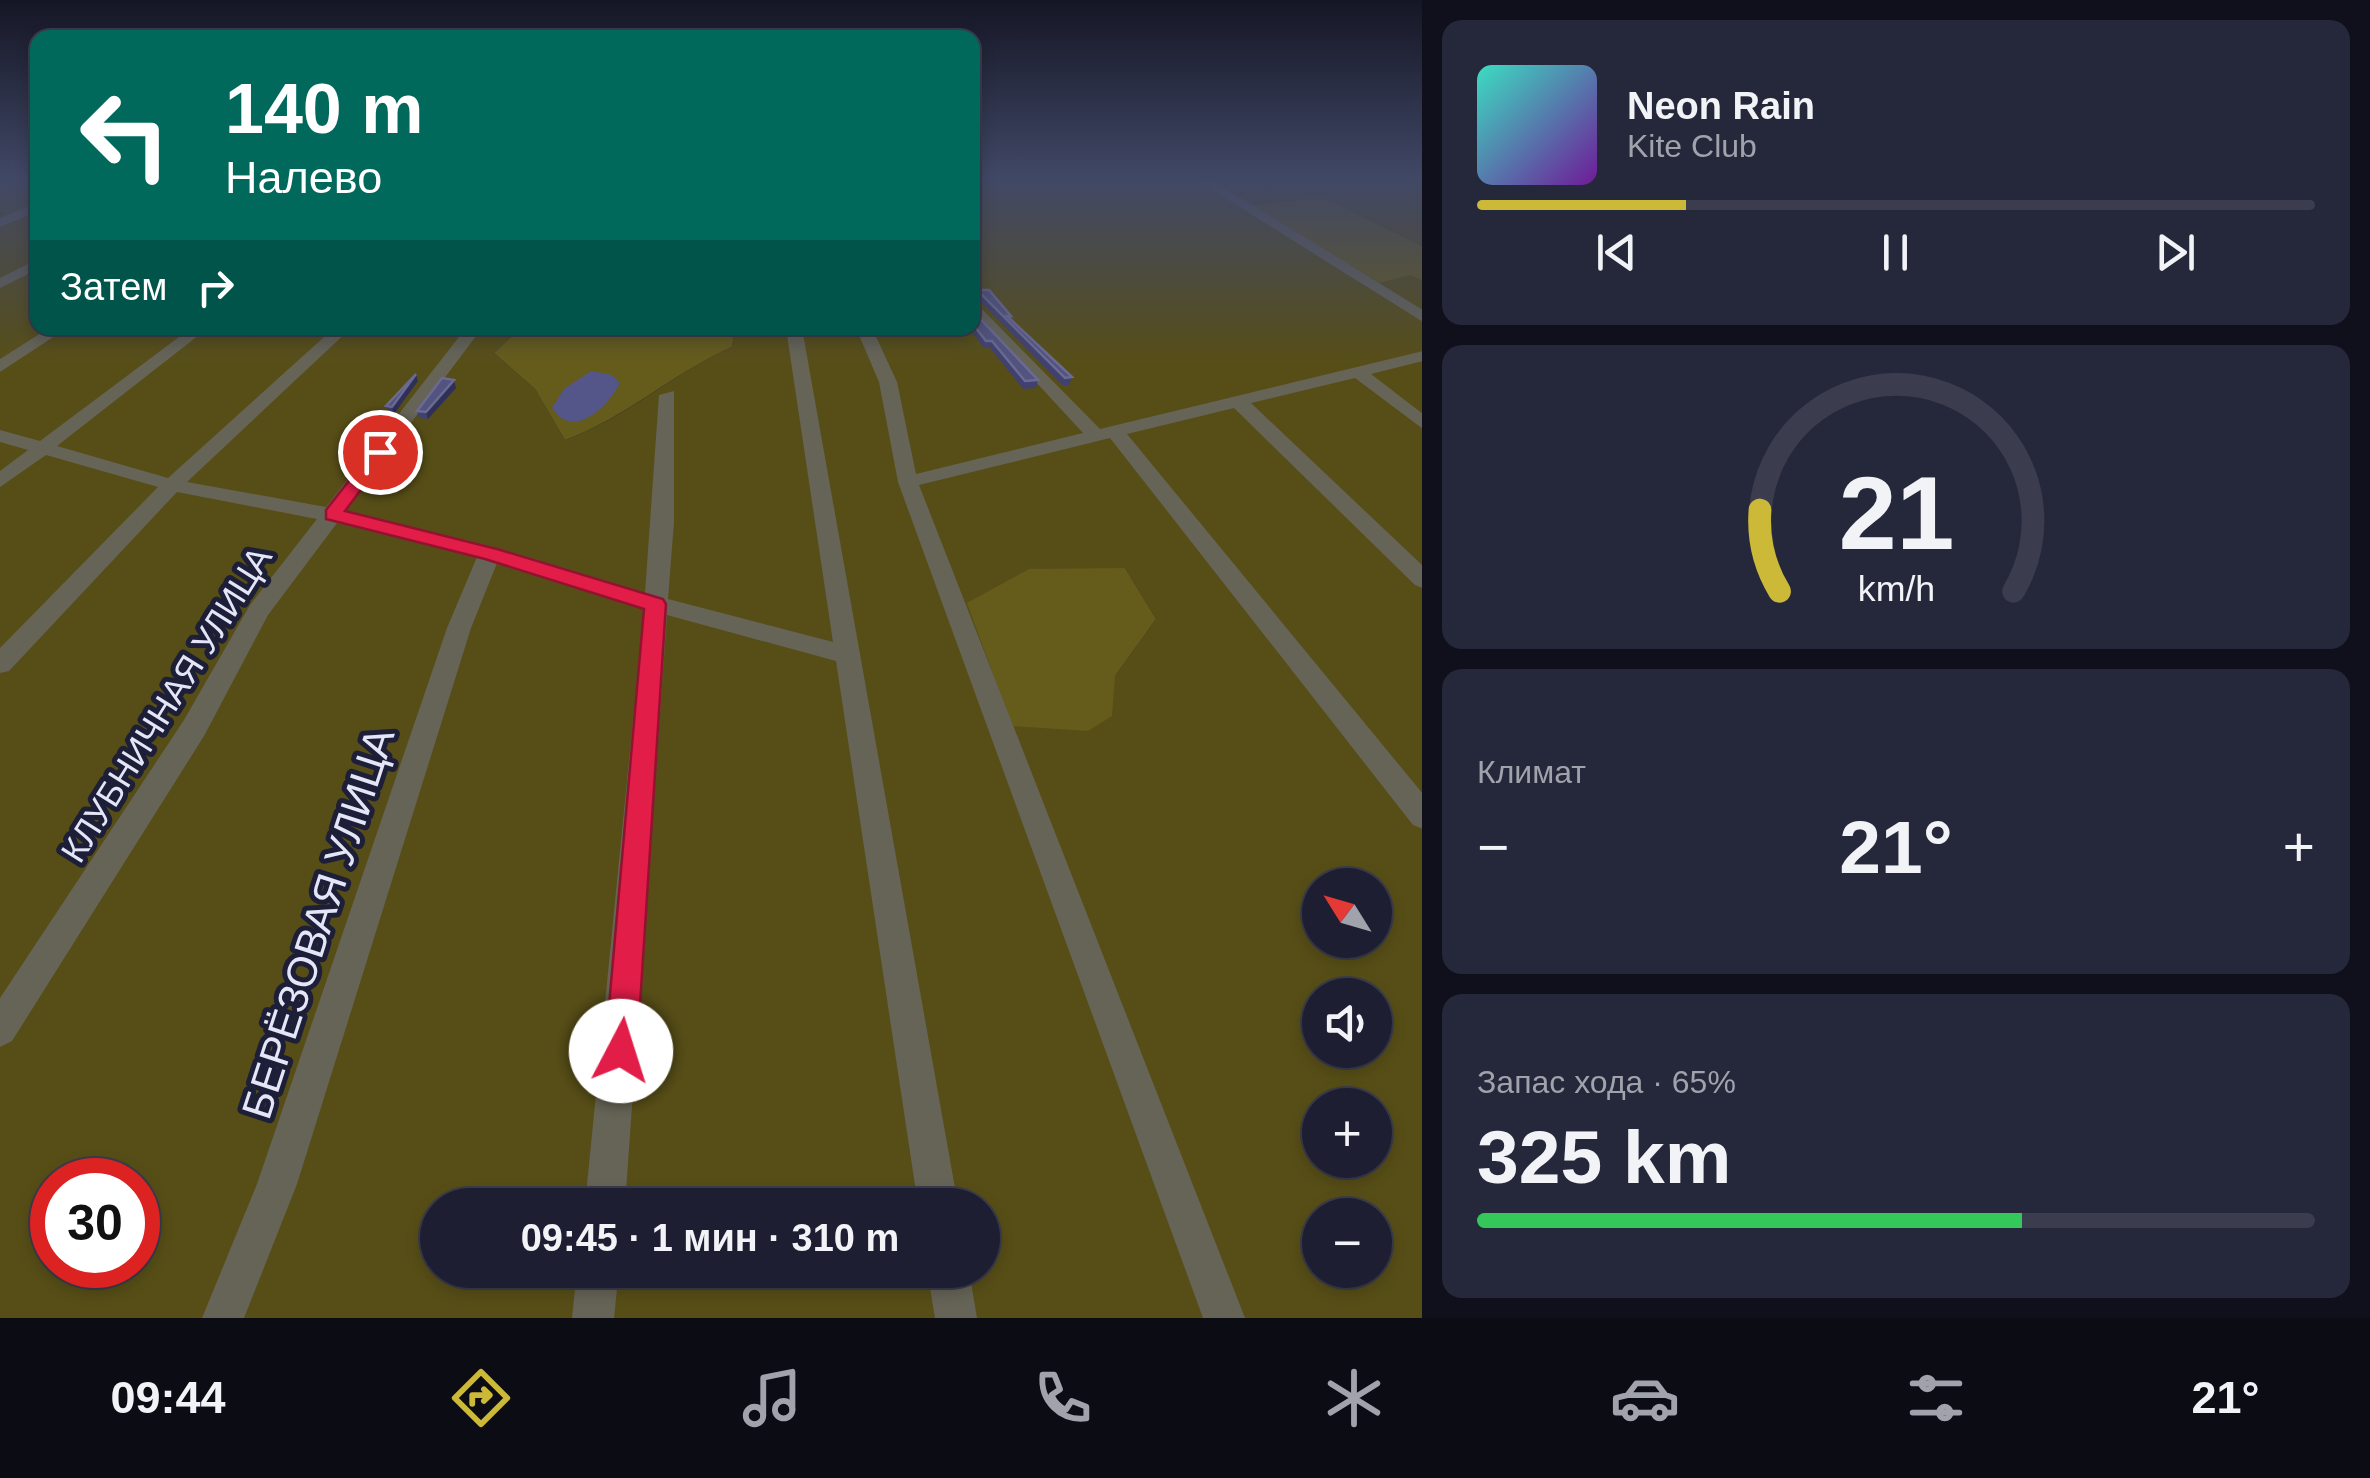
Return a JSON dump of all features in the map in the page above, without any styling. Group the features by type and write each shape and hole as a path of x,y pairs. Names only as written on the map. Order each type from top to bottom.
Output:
{"street":[{"path":"1299,241 1422,318"},
{"path":"0,284 30,268"},
{"path":"980,311 1016,353 1104,434 1422,816"},
{"path":"0,367 49,335"},
{"path":"0,481 191,335"},
{"path":"0,664 172,485 335,335"},
{"name":"КЛУБНИЧНАЯ УЛИЦА","path":"0,1028 194,728 258,611 469,335"},
{"path":"795,335 935,1188"},
{"path":"867,335 888,382 908,482 1224,1318"},
{"path":"908,482 1422,356"},
{"path":"1358,372 1422,424"},
{"path":"606,1188 655,604 668,395"},
{"path":"1237,400 1422,580"},
{"path":"0,436 172,485 333,514 490,553 655,604 849,655"},
{"name":"БЕРЁЗОВАЯ УЛИЦА","path":"223,1318 277,1184 459,628 490,553"},
{"path":"594,1318 596,1288"},
{"path":"951,1288 956,1318"}],"shaded area":[{"path":"0,241 30,241 30,335 513,335 494,353 535,389 565,440 608,420 732,347 734,335 980,335 980,241 1372,241 1422,281 1422,1318 0,1318","holes":["1125,568 1156,619 1115,676"]},
{"path":"1308,241 1411,241 1422,246 1422,281 1410,275 1379,283"},
{"path":"513,335 734,335 732,347 608,420 565,440 535,389 494,353"},
{"path":"1125,568 1156,619 1115,676 1112,716 1088,731 1012,726 967,603 1029,569"}],"water":[{"path":"591,371 612,375 620,383 607,402 589,417 570,421 560,417 552,408 564,389"}],"building":[{"path":"980,290 989,290 1011,316 1007,316 1072,377 1065,378"},
{"path":"980,318 1038,380 1025,381 992,341 986,341 980,333"},
{"path":"416,374 392,407 386,406"},
{"path":"442,378 454,380 426,412 417,411"}],"route":[{"path":"380,452 333,514 490,553 655,604 621,1051"}]}
